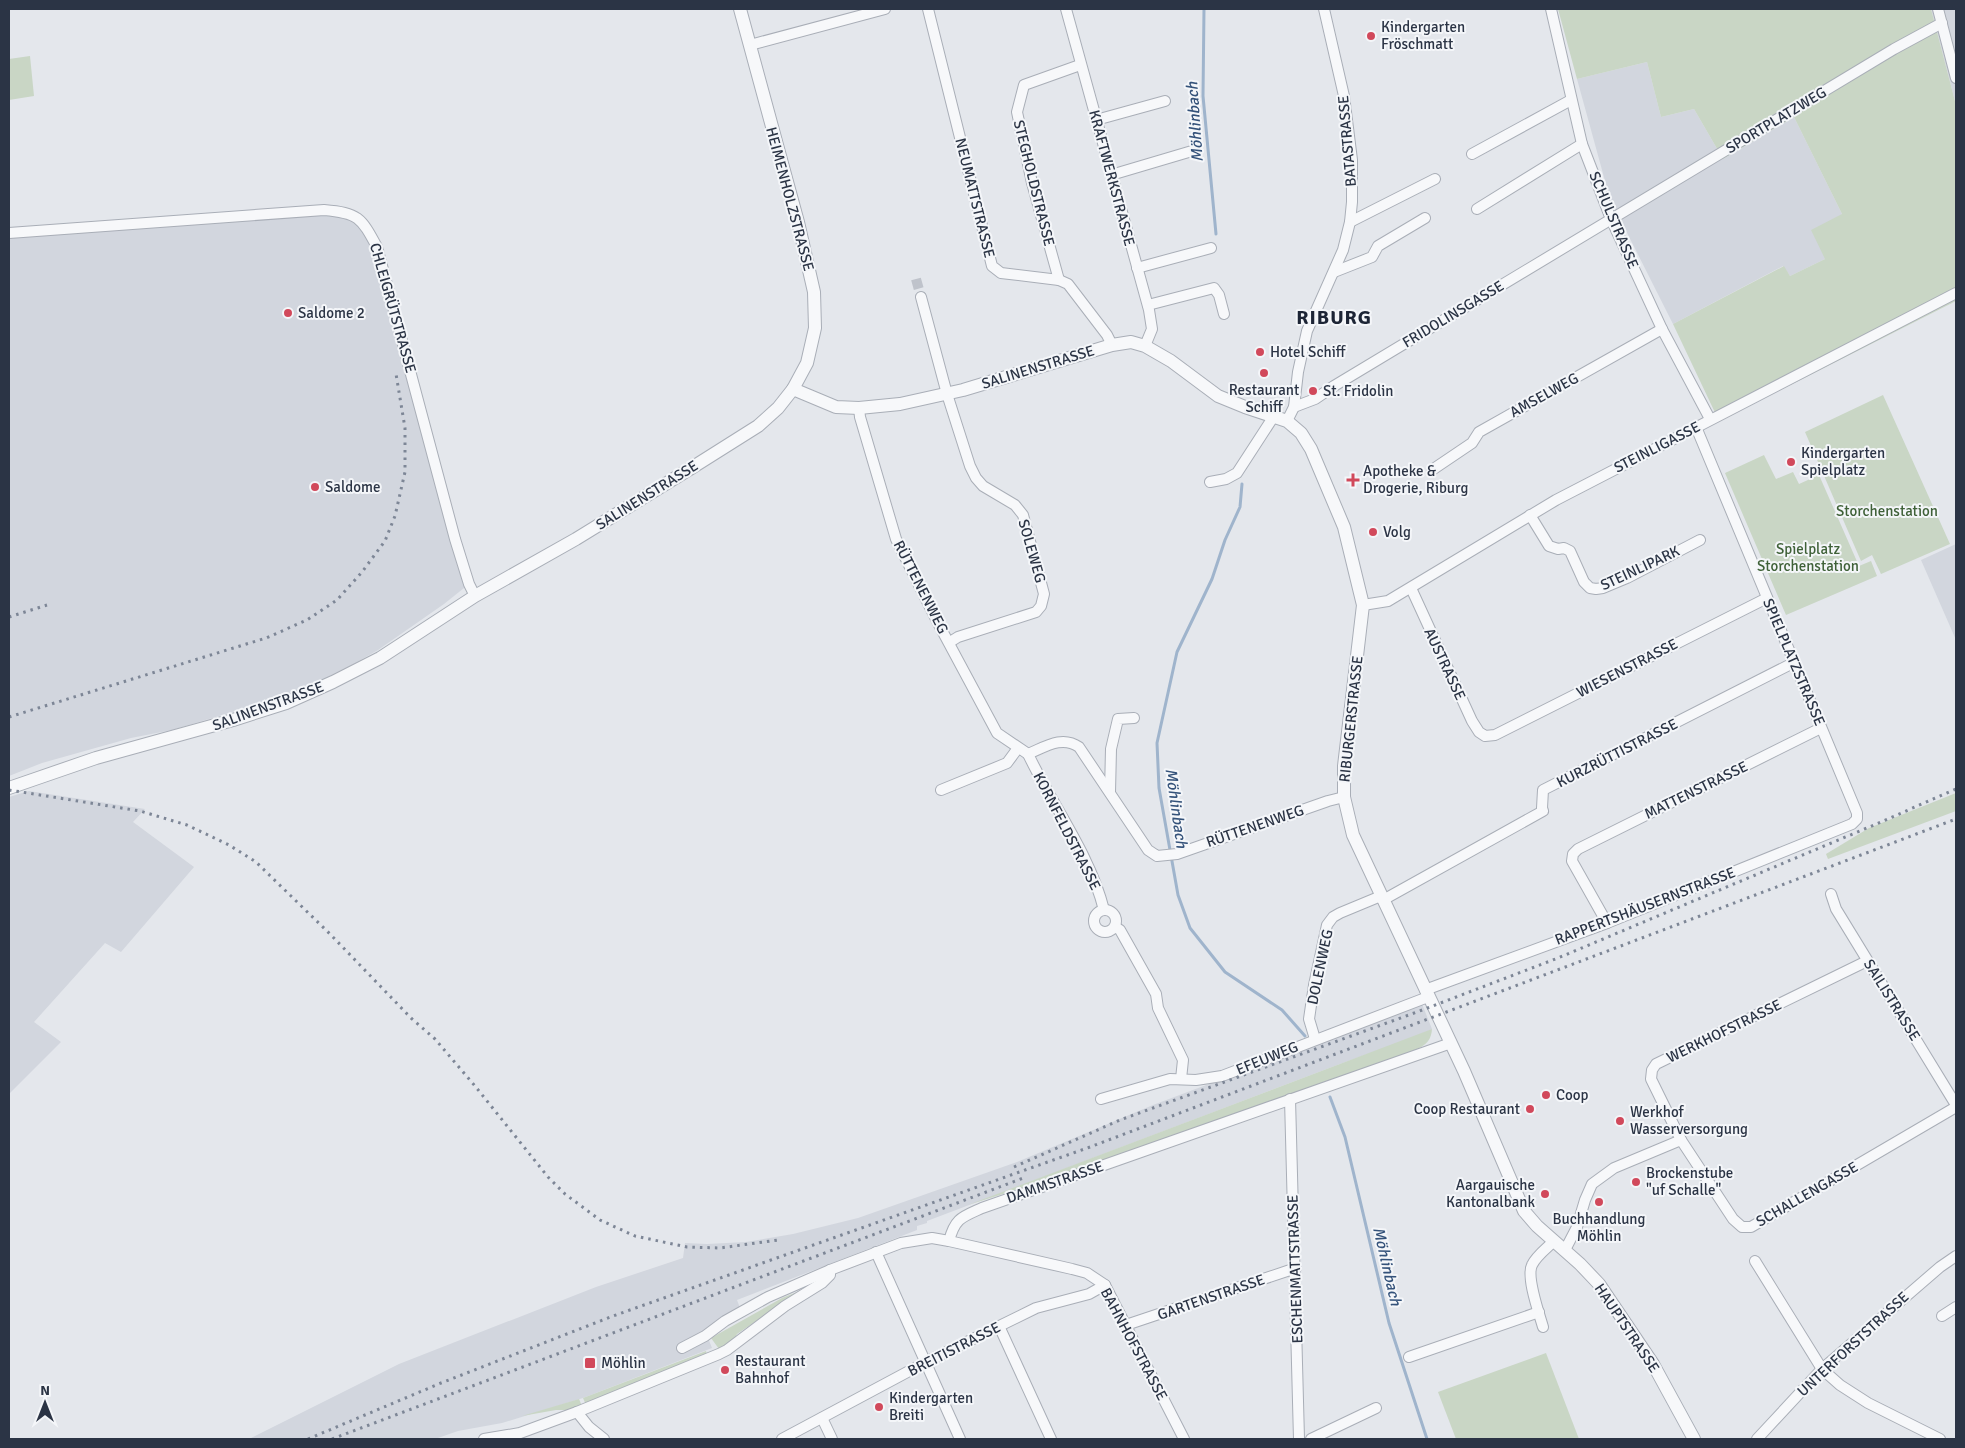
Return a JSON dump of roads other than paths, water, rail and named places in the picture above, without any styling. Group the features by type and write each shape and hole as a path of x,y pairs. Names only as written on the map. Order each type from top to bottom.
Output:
{"street":[{"name":"HEIMENHOLZSTRASSE","path":"740,9 798,222 814,292 815,328 807,363 793,389"},
{"path":"750,46 885,9"},
{"name":"NEUMATTSTRASSE","path":"928,9 992,266 1001,273 1059,280"},
{"name":"KRAFTWERKSTRASSE","path":"1066,9 1148,306 1152,329 1146,346"},
{"name":"BATASTRASSE","path":"1287,421 1294,407 1298,372 1307,331 1343,250 1350,222 1352,202 1352,160 1344,96 1324,9"},
{"name":"SCHULSTRASSE","path":"1551,9 1582,144 1611,219 1662,329 1710,419"},
{"path":"1938,9 1956,78"},
{"name":"SPORTPLATZWEG","path":"1611,219 1886,54 1942,23"},
{"name":"STEGHOLDSTRASSE","path":"1059,280 1032,183 1017,112 1024,85 1080,65"},
{"path":"1472,154 1571,100"},
{"path":"1096,120 1165,101"},
{"path":"1477,209 1582,144"},
{"path":"1111,175 1192,152"},
{"path":"1350,222 1435,179"},
{"name":"CHLEIGRÜTSTRASSE","path":"9,233 324,210 348,212 365,223 377,246 455,539 469,584 475,596"},
{"path":"1334,272 1372,257 1378,246 1425,218"},
{"name":"FRIDOLINSGASSE","path":"1294,407 1315,399 1611,219"},
{"path":"1137,268 1211,248"},
{"path":"1059,280 1068,284 1073,290 1107,335 1112,345"},
{"path":"1148,306 1214,288 1219,295 1224,314"},
{"name":"STEINLIGASSE","path":"1363,605 1388,601 1530,515 1710,419 1956,294"},
{"name":"SOLEWEG","path":"921,297 947,394 970,466 976,478 983,486 1015,505 1023,515 1044,594 1041,606 1036,612 958,637 950,642"},
{"name":"AMSELWEG","path":"1432,470 1472,443 1479,432 1662,329"},
{"name":"SALINENSTRASSE","path":"9,788 96,758 233,720 286,702 333,682 380,658 475,596 584,534 758,426 778,408 793,389 836,407 859,408 900,404 947,394 1112,345 1131,342 1146,346 1171,361 1218,396 1287,421"},
{"name":"RÜTTENENWEG","path":"859,408 896,539 997,733 1028,754 1057,742 1073,743 1079,748 1110,792 1148,850 1156,856 1173,855 1344,797"},
{"path":"1210,482 1226,479 1237,472 1274,416"},
{"name":"RIBURGERSTRASSE","path":"1287,421 1295,426 1306,440 1326,481 1344,527 1363,605 1344,766 1344,797 1353,835 1451,1043"},
{"name":"SPIELPLATZSTRASSE","path":"1696,427 1857,813"},
{"name":"STEINLIPARK","path":"1530,515 1549,546 1558,549 1564,548 1570,551 1584,582 1590,588 1596,589 1627,578 1700,540"},
{"name":"AUSTRASSE","path":"1410,588 1472,721 1479,732 1485,736"},
{"name":"WIESENSTRASSE","path":"1485,736 1495,735 1767,598"},
{"name":"KURZRÜTTISTRASSE","path":"1382,898 1543,812 1543,790 1793,663"},
{"path":"1110,792 1111,749 1118,719 1134,718"},
{"name":"MATTENSTRASSE","path":"1606,923 1572,861 1573,854 1578,849 1821,728"},
{"path":"941,790 1007,763 1018,748"},
{"name":"KORNFELDSTRASSE","path":"1028,754 1080,852 1100,895 1104,910"},
{"name":"RAPPERTSHÄUSERNSTRASSE","path":"1427,993 1852,824 1856,819 1857,813"},
{"name":"SAILISTRASSE","path":"1830,894 1836,909 1956,1106"},
{"name":"DOLENWEG","path":"1315,1039 1310,1019 1314,985 1327,925 1340,913 1382,898"},
{"name":"KORNFELDSTRASSE","path":"1104,910 1111,911 1116,917 1115,927 1107,932 1100,931 1095,926 1094,919 1098,913 1104,910"},
{"name":"KORNFELDSTRASSE","path":"1115,927 1120,930 1156,994 1158,1008 1183,1060 1181,1079"},
{"name":"WERKHOFSTRASSE","path":"1682,1140 1651,1079 1652,1070 1656,1064 1868,961"},
{"name":"EFEUWEG","path":"1101,1100 1170,1079 1196,1080 1222,1076 1427,993"},
{"name":"DAMMSTRASSE","path":"950,1241 953,1227 958,1220 982,1208 1451,1043"},
{"name":"HAUPTSTRASSE","path":"1451,1043 1518,1199 1537,1226 1600,1284 1653,1364 1694,1439"},
{"name":"ESCHENMATTSTRASSE","path":"1290,1099 1296,1268 1299,1439"},
{"name":"SCHALLENGASSE","path":"1682,1140 1733,1219 1742,1227 1751,1227 1956,1106"},
{"path":"1564,1250 1577,1227 1592,1184 1614,1168 1682,1140"},
{"path":"682,1348 768,1297 830,1270 876,1252 921,1239 932,1238 950,1241"},
{"name":"BAHNHOFSTRASSE","path":"950,1241 1087,1273 1105,1285 1184,1439"},
{"path":"1543,1327 1533,1290 1530,1269 1532,1263 1554,1241"},
{"path":"876,1252 960,1439"},
{"name":"UNTERFORSTSTRASSE","path":"1757,1439 1822,1369 1940,1266 1956,1256"},
{"path":"1755,1261 1822,1369 1840,1385 1868,1403 1940,1439"},
{"name":"GARTENSTRASSE","path":"1126,1325 1296,1268"},
{"path":"484,1439 520,1433 577,1412 727,1350 785,1306 822,1283 830,1275 830,1270"},
{"name":"BREITISTRASSE","path":"782,1439 926,1362 1036,1308 1089,1294 1105,1285"},
{"path":"1942,1316 1956,1307"},
{"path":"1409,1356 1539,1312"},
{"path":"999,1326 1051,1439"},
{"path":"1311,1439 1376,1408"},
{"path":"577,1412 604,1439"},
{"path":"822,1418 832,1439"}],"waterway":[{"name":"Möhlinbach","path":"1204,9 1203,96 1216,234"},
{"name":"Möhlinbach","path":"1242,484 1240,507 1225,540 1212,579 1177,652 1157,743 1159,788 1178,895 1190,928 1225,972 1282,1010 1305,1036"},
{"name":"Möhlinbach","path":"1330,1097 1345,1137 1389,1323 1427,1439"}],"tunnel":[{"path":"916,279 921,297"}],"railway":[{"path":"9,717 266,638 307,620 337,600 362,572 385,541 395,516 405,472 405,428 396,374"},
{"path":"9,617 47,605"},
{"path":"1014,1167 1120,1120 1417,1012 1558,958 1956,789"},
{"path":"9,790 140,811 187,825 229,845 256,862 330,934 411,1018 435,1039 548,1177 565,1194 600,1220 635,1236 687,1247 720,1248 778,1240"},
{"path":"308,1439 441,1383 613,1316 1090,1147 1956,819"},
{"path":"332,1439 1026,1177"}],"place":[{"name":"Kindergarten Fröschmatt","path":"1371,36"},
{"name":"Saldome 2","path":"288,313"},
{"name":"Hotel Schiff","path":"1260,352"},
{"name":"Restaurant Schiff","path":"1264,373"},
{"name":"St. Fridolin","path":"1313,391"},
{"name":"Kindergarten Spielplatz","path":"1791,462"},
{"name":"Apotheke & Drogerie, Riburg","path":"1353,480"},
{"name":"Saldome","path":"315,487"},
{"name":"Volg","path":"1373,532"},
{"name":"Coop","path":"1546,1095"},
{"name":"Coop Restaurant","path":"1530,1109"},
{"name":"Werkhof Wasserversorgung","path":"1620,1121"},
{"name":"Brockenstube \"uf Schalle\"","path":"1636,1182"},
{"name":"Aargauische Kantonalbank","path":"1545,1194"},
{"name":"Buchhandlung Möhlin","path":"1599,1202"},
{"name":"Möhlin","path":"590,1363"},
{"name":"Restaurant Bahnhof","path":"725,1370"},
{"name":"Kindergarten Breiti","path":"879,1407"}],"district":[{"name":"RIBURG","path":"1334,317"}],"park label":[{"name":"Storchenstation","path":"1887,511"},
{"name":"Spielplatz Storchenstation","path":"1808,558"}]}
